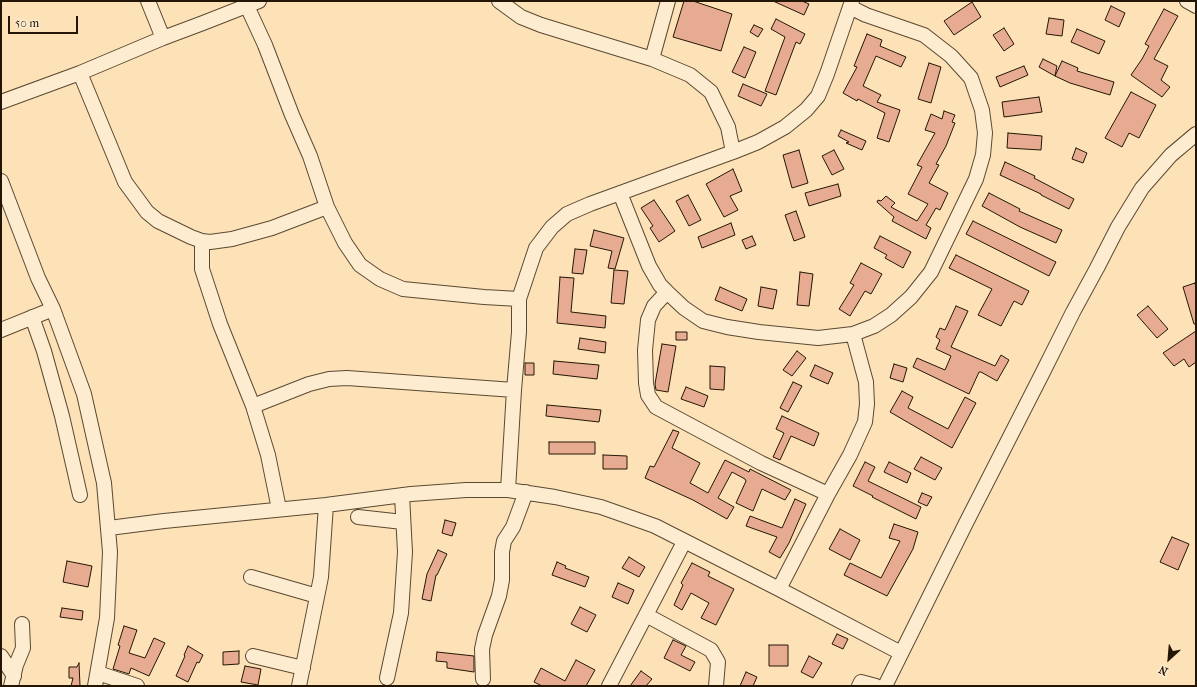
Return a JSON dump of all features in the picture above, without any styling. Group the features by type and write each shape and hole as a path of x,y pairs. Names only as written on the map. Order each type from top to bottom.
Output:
{"street":[{"path":"148,1 163,38"},
{"path":"499,1 521,17 541,26 652,59 690,75 711,92 728,127 733,152"},
{"path":"652,59 668,1"},
{"path":"1187,1 1196,6"},
{"path":"1,102 80,74 163,38 253,3 265,45 292,115 310,156 326,207 344,243 360,265 380,280 403,289 519,299"},
{"path":"508,490 519,332 519,299 536,248 552,227 567,214 590,204 733,152 758,142 785,127 806,110 818,96 851,4 866,14 924,36 951,56 970,78 982,110 985,133 983,155 976,179 931,272 912,297 891,315 874,326 853,334 818,338 728,327 703,320 684,308 660,284 650,266 620,194"},
{"path":"80,74 125,182 147,212 158,221 202,242 210,242 232,239 272,228 326,207"},
{"path":"885,686 1072,312 1118,227 1142,188 1171,155 1196,134"},
{"path":"1,181 38,278 53,309 84,394 104,483 110,552 107,618 97,680 138,686"},
{"path":"202,242 202,269 220,324 253,406 268,455 279,509"},
{"path":"667,292 654,306 648,320 646,383 648,395 656,407 761,463 828,494"},
{"path":"1,330 53,309"},
{"path":"32,317 44,351 58,401 80,495"},
{"path":"779,589 828,494 850,456 865,422 867,404 866,382 853,334"},
{"path":"253,406 309,384 329,379 347,378 514,390"},
{"path":"109,528 326,505 402,495 466,490 508,490 526,492 602,507 655,526 901,653"},
{"path":"483,679 482,649 485,635 499,596 502,580 502,552 504,541 513,526 526,492"},
{"path":"387,678 401,613 405,552 402,495"},
{"path":"300,686 321,576 326,505"},
{"path":"358,517 403,522"},
{"path":"609,686 684,542"},
{"path":"251,577 317,596"},
{"path":"646,615 711,650 718,662 716,686"},
{"path":"12,681 16,665 23,648 22,624"},
{"path":"1,656 12,681"},
{"path":"253,656 303,668"},
{"path":"859,686 861,682 876,686"}],"building":[{"path":"684,1 693,1 732,14 721,51 673,37"},
{"path":"773,1 802,1 809,4 804,15"},
{"path":"972,2 981,17 954,35 944,21"},
{"path":"1111,6 1125,13 1119,27 1105,20"},
{"path":"1164,9 1178,16 1154,59 1168,66 1161,80 1170,87 1162,97 1131,75 1149,46 1145,44"},
{"path":"1049,18 1064,20 1062,36 1046,34"},
{"path":"776,19 805,34 800,44 796,42 776,95 765,91 785,37 771,29"},
{"path":"754,25 763,29 758,37 750,32"},
{"path":"1004,28 1014,44 1004,51 993,35"},
{"path":"1077,29 1105,41 1099,54 1071,42"},
{"path":"867,34 882,40 880,46 906,57 901,67 876,56 863,86 881,95 877,102 900,110 889,142 877,138 885,113 858,99 857,101 843,93 857,67 854,66"},
{"path":"744,47 756,52 745,78 732,72"},
{"path":"1043,59 1057,66 1055,76 1039,67"},
{"path":"1062,61 1078,68 1077,71 1114,82 1110,95 1070,83 1055,76"},
{"path":"929,63 941,67 931,103 918,99"},
{"path":"1024,66 1028,75 1000,87 996,77"},
{"path":"743,84 767,94 761,106 738,96"},
{"path":"1131,92 1156,105 1139,138 1129,133 1122,147 1105,138"},
{"path":"1039,97 1042,112 1004,117 1002,102"},
{"path":"944,111 955,115 952,122 955,123 946,146 936,164 939,165 929,183 948,193 940,210 936,208 926,225 931,228 926,239 892,221 894,217 877,202 878,200 881,201 886,196 895,203 891,207 917,221 928,204 908,194 922,167 917,165 935,133 925,130 931,114 942,119"},
{"path":"841,130 866,141 862,150 846,143 849,142 838,136"},
{"path":"1008,133 1042,136 1041,150 1007,148"},
{"path":"1076,148 1087,153 1083,163 1072,159"},
{"path":"799,150 808,183 792,188 783,155"},
{"path":"834,150 844,169 832,175 822,156"},
{"path":"1005,162 1035,176 1034,178 1074,199 1069,209 1000,175"},
{"path":"733,169 742,191 730,196 738,210 724,217 706,184"},
{"path":"838,184 841,196 809,206 805,193"},
{"path":"989,193 1020,209 1019,211 1062,230 1056,243 1020,227 982,206"},
{"path":"688,195 701,220 689,226 676,201"},
{"path":"654,200 675,231 659,242 650,228 653,226 641,208"},
{"path":"796,211 805,237 794,241 785,215"},
{"path":"973,221 1056,262 1049,276 966,234"},
{"path":"731,223 735,235 702,248 698,237"},
{"path":"594,230 624,238 615,269 608,268 612,251 590,246"},
{"path":"752,236 756,245 746,249 742,240"},
{"path":"880,236 911,252 903,268 885,258 887,255 874,248"},
{"path":"575,249 587,250 583,274 572,273"},
{"path":"956,255 1029,291 1022,305 1014,301 1001,326 978,315 992,289 949,268"},
{"path":"861,263 882,274 871,294 865,291 850,316 839,309 854,285 850,283"},
{"path":"614,270 628,271 624,304 611,303"},
{"path":"800,272 813,274 809,306 797,305"},
{"path":"560,277 574,278 571,312 606,316 605,328 557,323"},
{"path":"1195,283 1196,324 1194,324 1183,287"},
{"path":"720,287 747,299 742,311 715,300"},
{"path":"761,287 777,290 773,309 758,306"},
{"path":"956,306 968,311 951,347 995,366 1001,355 1009,360 997,381 979,372 969,394 913,367 917,358 945,370 951,356 936,349 940,340 936,337 940,328 945,330"},
{"path":"1148,306 1168,329 1157,338 1137,315"},
{"path":"1196,331 1196,362 1189,367 1184,359 1174,366 1163,353"},
{"path":"676,332 687,332 687,340 676,340"},
{"path":"580,338 606,342 605,353 578,349"},
{"path":"662,344 676,346 668,392 656,390 655,384"},
{"path":"797,351 806,358 792,376 783,370"},
{"path":"554,361 599,365 597,379 553,374"},
{"path":"525,363 534,363 534,375 525,375"},
{"path":"894,364 907,368 903,382 890,378"},
{"path":"815,365 833,373 828,384 810,376"},
{"path":"710,366 725,367 724,390 710,389"},
{"path":"793,382 802,386 788,412 780,408"},
{"path":"686,387 708,396 704,407 681,399"},
{"path":"902,391 913,397 908,408 948,429 965,397 976,403 952,448 890,412"},
{"path":"547,405 601,410 599,422 546,416"},
{"path":"782,416 819,433 814,446 791,436 780,460 773,457 784,433 776,429"},
{"path":"673,430 679,432 672,448 700,463 690,483 708,493 725,460 749,472 750,469 791,490 785,500 762,489 753,511 736,503 746,481 732,472 718,498 734,507 727,519 693,500 645,478 650,466 654,467"},
{"path":"549,442 595,442 595,454 549,454"},
{"path":"603,455 627,456 627,469 603,469"},
{"path":"921,457 942,468 935,480 914,469"},
{"path":"865,462 875,467 868,481 921,507 916,519 853,486"},
{"path":"889,462 911,473 907,483 884,472"},
{"path":"922,493 932,497 927,506 918,502"},
{"path":"795,499 806,504 789,543 780,558 769,552 777,537 746,526 750,516 782,528"},
{"path":"445,520 456,523 452,536 442,533"},
{"path":"894,524 918,532 913,549 887,596 844,575 850,563 881,578 900,541 889,538"},
{"path":"840,529 860,540 850,560 829,549"},
{"path":"1172,537 1189,544 1178,570 1160,562"},
{"path":"438,550 447,554 436,575 431,601 422,599 427,574"},
{"path":"629,557 645,567 639,577 622,568"},
{"path":"67,561 92,566 88,587 63,582"},
{"path":"557,562 566,566 565,568 589,577 585,587 552,575"},
{"path":"692,563 710,572 708,576 734,589 716,625 701,618 709,603 691,593 682,610 674,605 683,585 681,583"},
{"path":"618,583 634,590 628,604 612,597"},
{"path":"580,607 596,615 587,632 571,624"},
{"path":"62,608 83,611 82,620 60,617"},
{"path":"124,626 137,630 129,653 145,658 154,638 165,643 149,676 131,668 129,674 113,669"},
{"path":"837,634 848,639 843,649 832,644"},
{"path":"673,640 686,646 681,655 695,662 690,671 664,658"},
{"path":"769,645 788,645 788,666 769,666"},
{"path":"188,646 203,655 199,663 197,662 188,682 176,676"},
{"path":"239,651 239,664 223,665 223,652"},
{"path":"437,652 474,656 474,672 447,668 447,662 436,661"},
{"path":"809,656 822,663 813,678 801,672"},
{"path":"576,660 595,670 586,686 542,686 534,682 541,668 565,681"},
{"path":"79,663 80,686 71,686 73,678 69,678 69,667 77,667"},
{"path":"245,666 261,669 258,685 241,682"},
{"path":"641,671 652,679 646,686 630,686"},
{"path":"746,672 757,677 753,686 740,686"}]}
